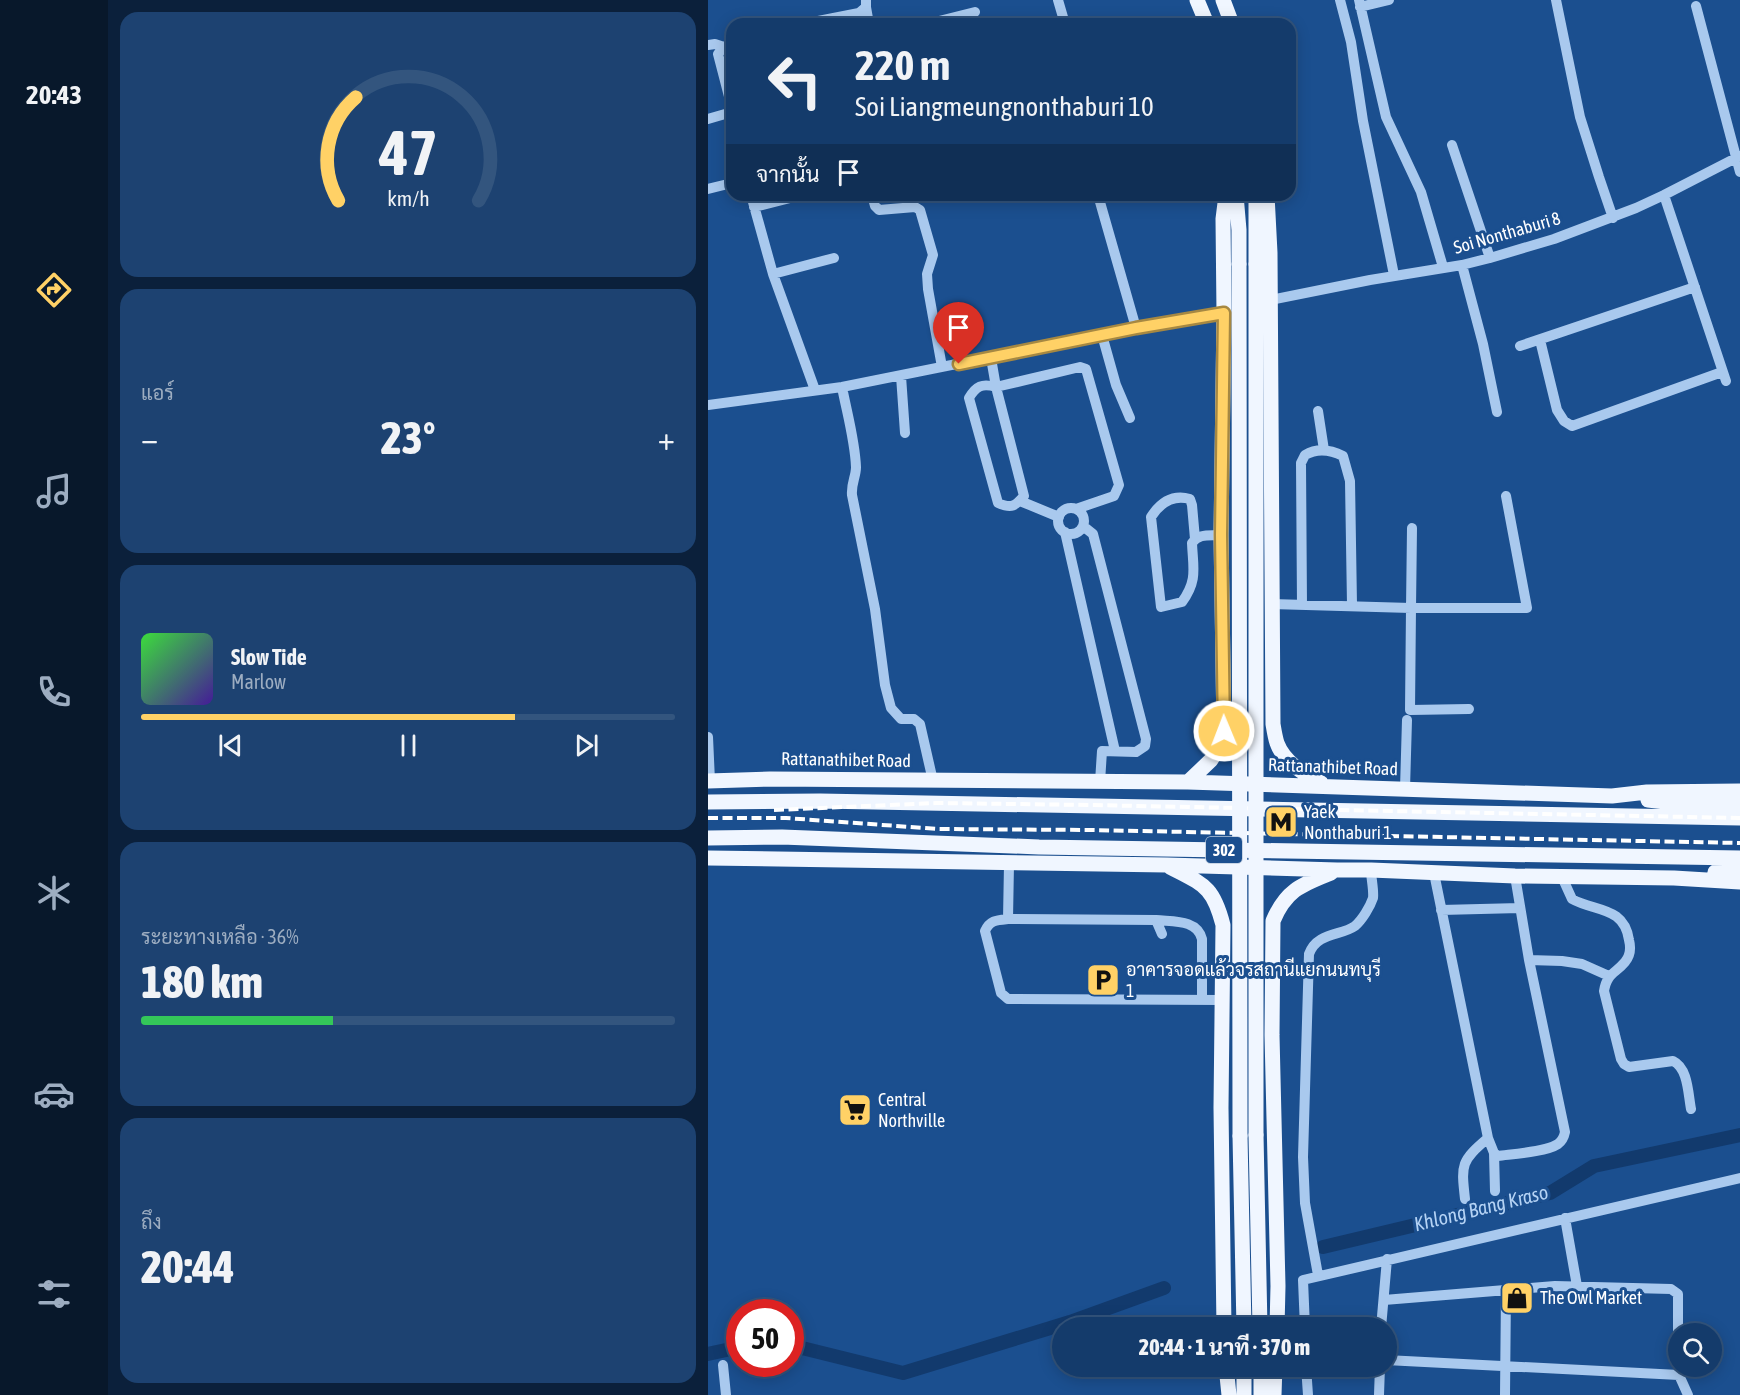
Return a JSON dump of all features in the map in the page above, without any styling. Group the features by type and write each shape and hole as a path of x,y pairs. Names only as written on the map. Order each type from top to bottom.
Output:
{"main road":[{"path":"1197,0 1204,18"},
{"path":"1223,0 1230,18"},
{"path":"1188,782 1211,760 1218,749 1224,731 1221,535 1223,219 1225,201"},
{"path":"1237,201 1239,230 1240,1136 1244,1317"},
{"path":"1256,201 1256,1135 1260,1317"},
{"path":"1267,201 1273,723 1278,745 1285,756 1302,773 1326,785"},
{"path":"1224,731 1235,747 1247,750 1257,748 1268,740 1273,723"},
{"name":"Rattanathibet Road","path":"709,781 770,779 1188,782 1612,796 1647,792 1740,791"},
{"path":"1612,796 1683,804 1740,806"},
{"path":"708,802 832,801 1740,818"},
{"name":"302","path":"708,838 782,837 1039,848 1740,861"},
{"name":"302","path":"708,858 1167,865 1515,876 1674,878 1740,882"},
{"path":"1674,878 1708,872 1740,861"},
{"path":"1167,865 1200,882 1210,892 1217,904 1223,925 1221,1108 1224,1317"},
{"path":"1277,1317 1272,1035 1273,921 1280,906 1290,894 1304,884 1337,870"},
{"path":"1223,925 1231,908 1240,904 1253,904 1273,921"},
{"path":"1227,1377 1229,1395"},
{"path":"1244,1377 1244,1395"},
{"path":"1261,1377 1261,1395"},
{"path":"1274,1395 1275,1377"}],"street":[{"path":"1058,0 1063,18"},
{"path":"1340,0 1351,42 1363,121 1394,276"},
{"path":"1389,0 1359,4 1386,117 1421,192 1443,267"},
{"path":"1556,0 1580,117 1613,218"},
{"path":"834,18 859,13 866,4"},
{"path":"1696,6 1738,157 1740,172"},
{"path":"952,18 975,12"},
{"path":"708,45 726,45"},
{"path":"726,47 718,54 726,85"},
{"path":"708,119 726,114"},
{"path":"1452,146 1490,258"},
{"name":"Soi Nonthaburi 8","path":"1270,300 1462,265 1554,239 1613,218 1738,157"},
{"path":"708,189 726,184"},
{"path":"1540,340 1557,410 1564,421 1572,426 1724,376 1664,195"},
{"path":"752,201 773,274 815,390"},
{"path":"754,207 778,201"},
{"path":"874,201 879,210 915,207 920,210 933,255 927,274 928,289 942,367"},
{"path":"1100,201 1136,328"},
{"path":"773,274 834,258"},
{"path":"1462,265 1483,344 1497,411"},
{"path":"1520,346 1695,286"},
{"path":"708,405 842,387 1136,328 1224,313"},
{"path":"1102,335 1116,385 1130,418"},
{"path":"991,358 996,387 1024,496 1017,504 1007,507 998,504 969,398 974,389 987,384 996,387 1080,367 1086,369 1119,485 1114,496 1064,511 1059,517 1059,525 1065,532 1115,751"},
{"path":"901,376 905,434"},
{"path":"842,387 855,456 856,470 851,484 852,495 875,609 885,685 891,708 898,718 914,719 920,724 933,781"},
{"path":"1318,411 1324,450"},
{"path":"1302,605 1301,463 1305,455 1311,451 1324,450 1343,456 1350,481 1352,605"},
{"path":"1271,604 1411,608 1527,608 1506,496"},
{"path":"1195,539 1190,499 1183,497 1166,500 1158,506 1151,517 1161,607 1182,602 1189,592 1194,580 1192,543 1195,539 1199,536 1221,535"},
{"path":"1020,501 1059,517"},
{"path":"1065,532 1069,534 1077,532 1083,526 1082,514 1076,509"},
{"path":"1083,526 1092,534 1146,739 1145,746 1136,752 1102,750 1100,782"},
{"path":"1412,528 1410,710 1469,709"},
{"path":"1405,789 1407,720"},
{"path":"708,737 709,781"},
{"path":"1008,919 1009,864"},
{"path":"1318,1275 1305,1203 1303,1157 1309,954 1311,947 1328,935 1354,926 1365,913 1373,898 1371,870"},
{"path":"1434,873 1488,1138 1494,1153 1495,1191"},
{"path":"1494,1153 1498,1156 1550,1148 1559,1144 1565,1132 1529,960 1515,876"},
{"path":"1562,877 1572,899 1605,909 1618,918 1628,931 1630,953 1625,962 1609,976 1605,982 1604,991 1621,1059 1629,1067 1673,1061 1679,1064 1684,1072 1691,1109"},
{"path":"1441,910 1520,908"},
{"path":"1202,1000 1202,939 1197,928 1190,924 1156,920 1027,922 1008,919 994,920 988,925 986,931 1001,993 1008,999 1202,1000 1222,1000"},
{"path":"1156,920 1162,934"},
{"path":"1529,960 1582,964 1609,976"},
{"path":"1466,1199 1462,1177 1464,1161 1488,1138"},
{"path":"1305,1317 1303,1280 1318,1275 1740,1178"},
{"path":"1565,1218 1577,1286"},
{"path":"1382,1317 1387,1259"},
{"path":"1384,1300 1555,1286 1671,1289 1678,1294 1678,1323"},
{"path":"1505,1395 1506,1290"},
{"path":"1397,1361 1668,1371"},
{"path":"723,1365 726,1395"},
{"path":"1307,1377 1308,1395"},
{"path":"1379,1395 1380,1377"},
{"path":"1681,1377 1688,1395"}],"waterway":[{"name":"Khlong Bang Kraso","path":"1323,1247 1550,1193 1594,1166 1740,1135"},
{"name":"Khlong Bang Kraso","path":"804,1348 903,1373 1070,1322 1164,1288"},
{"name":"Khlong Bang Kraso","path":"708,1354 726,1350"}],"railway":[{"path":"774,810 937,803 1740,818"},
{"path":"708,818 786,818 939,829 1740,843"}],"place":[{"name":"Yaek Nonthaburi 1","path":"1281,822"},
{"name":"อาคารจอดแล้วจรสถานีแยกนนทบุรี 1","path":"1103,980"},
{"name":"Central Northville","path":"855,1110"},
{"name":"The Owl Market","path":"1517,1298"}],"route":[{"path":"959,364 1136,328 1224,313 1221,535 1224,731"}]}
